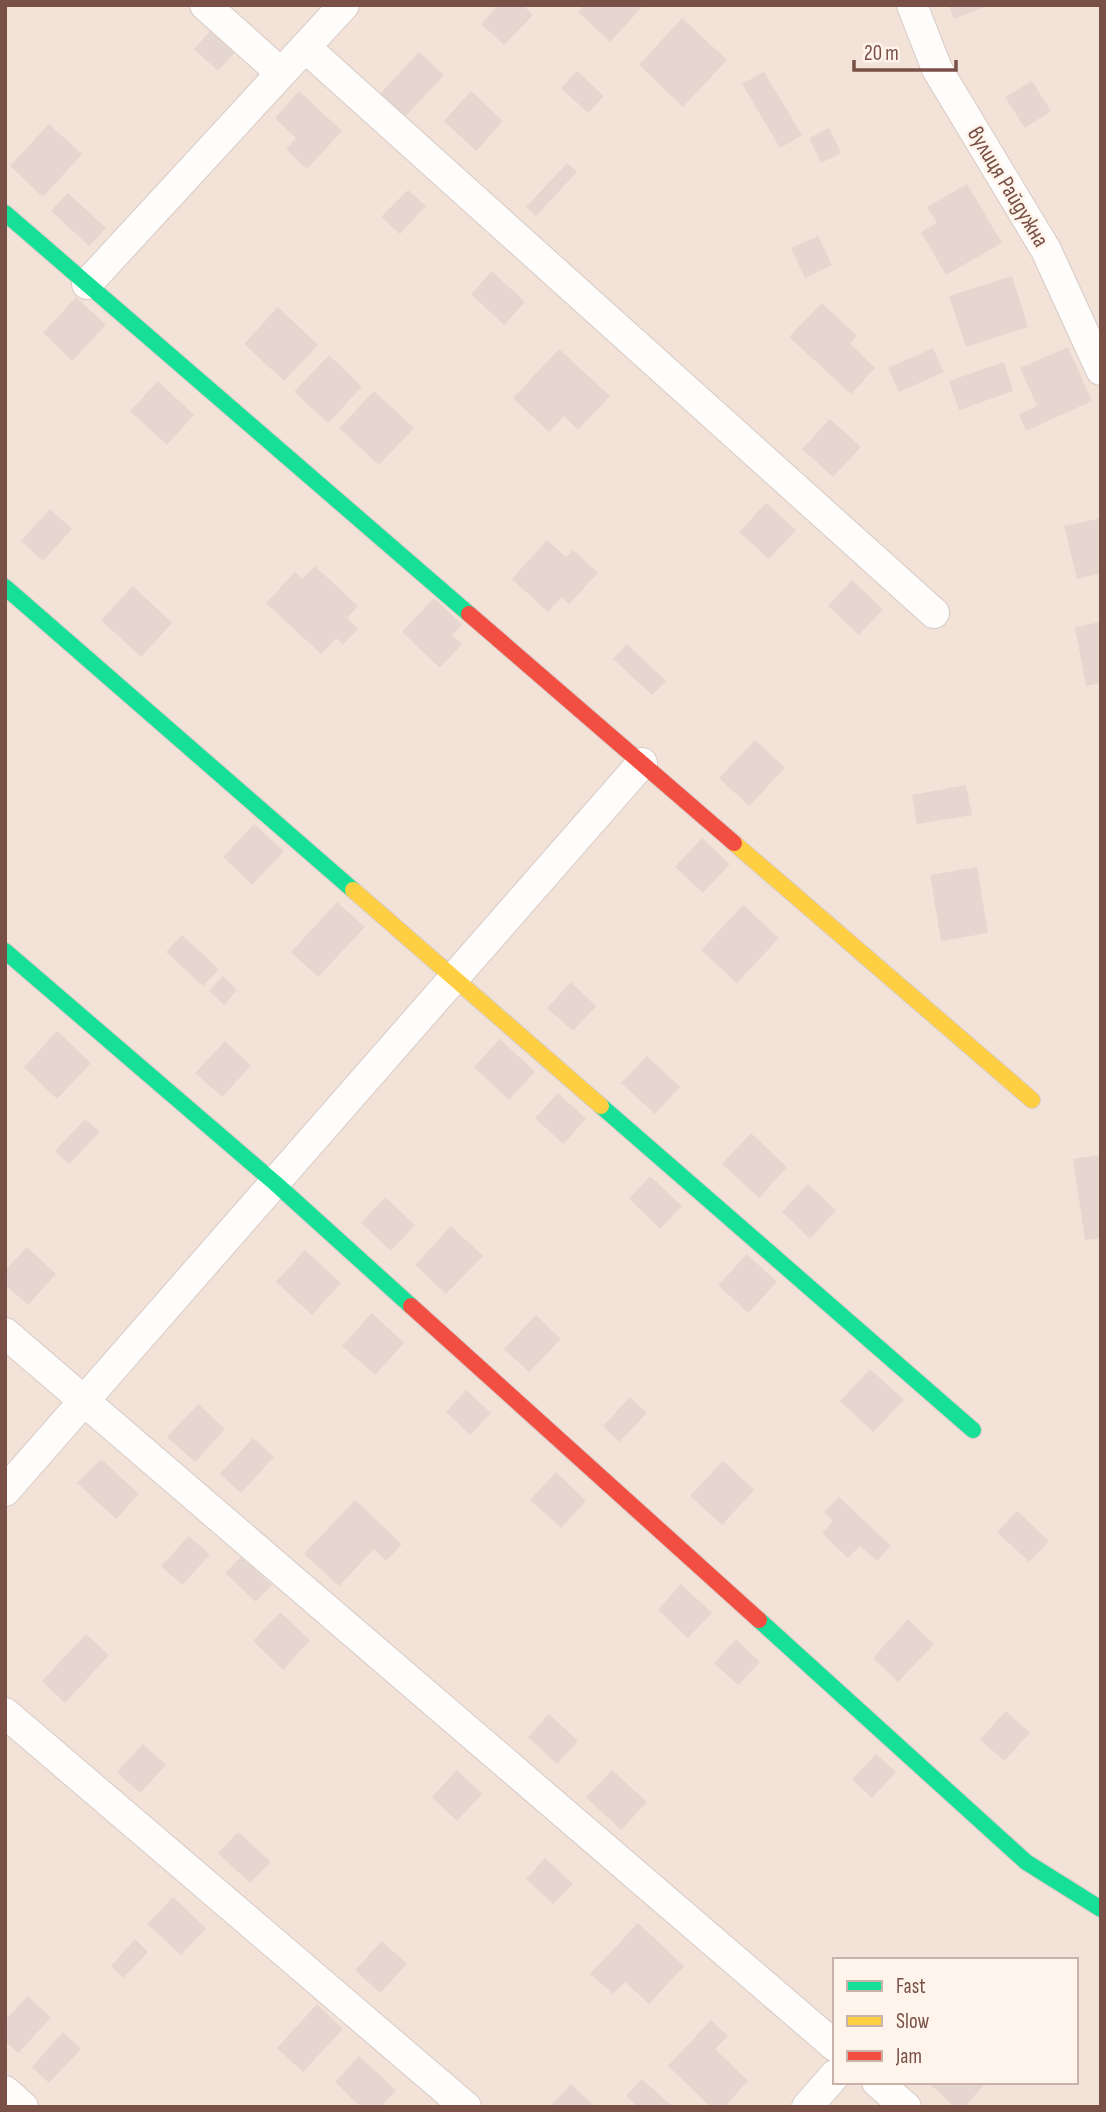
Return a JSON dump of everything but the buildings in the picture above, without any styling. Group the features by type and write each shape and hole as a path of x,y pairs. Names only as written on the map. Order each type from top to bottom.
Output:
{"street":[{"path":"205,5 281,73"},
{"path":"87,284 344,5"},
{"name":"вулиця Райдужна","path":"912,5 937,69 1046,250 1101,370"},
{"path":"305,47 934,613"},
{"path":"5,213 1032,1100"},
{"path":"5,587 974,1430"},
{"path":"5,1491 642,763"},
{"path":"5,951 275,1183 1026,1862 1101,1909"},
{"path":"5,1333 833,2044"},
{"path":"5,1713 466,2107"},
{"path":"807,2107 833,2077"},
{"path":"879,2084 906,2107"},
{"path":"5,2091 23,2107"}],"shaded area":[{"path":"5,5 1101,5 1101,2107 5,2107"}],"traffic: fast":[{"path":"5,213 469,614"},
{"path":"5,587 353,890"},
{"path":"5,951 275,1183 411,1306"},
{"path":"601,1106 973,1430"},
{"path":"759,1620 1026,1862 1101,1909"}],"traffic: slow":[{"path":"734,843 1032,1100"},
{"path":"353,890 601,1106"}],"traffic: jam":[{"path":"469,614 734,843"},
{"path":"411,1306 759,1620"}]}
